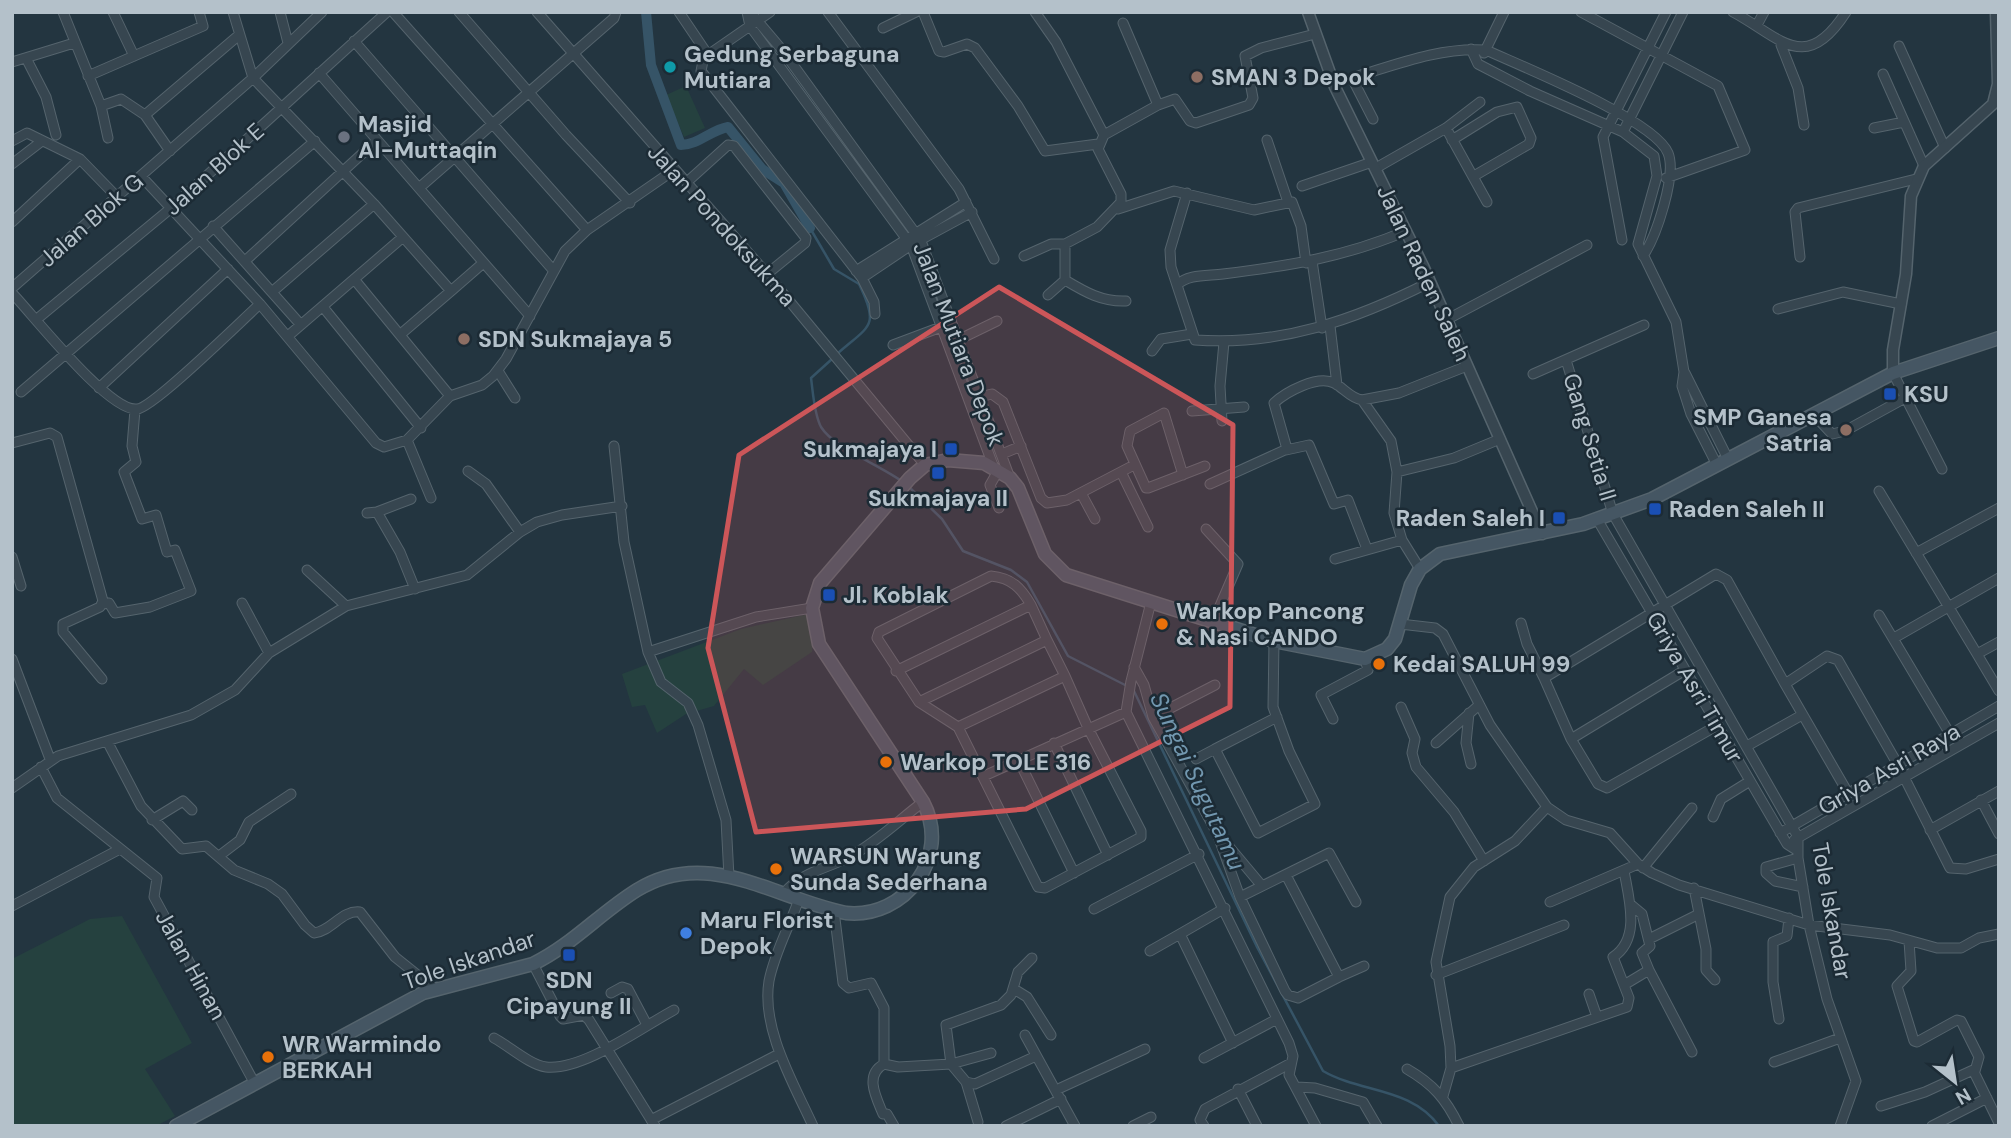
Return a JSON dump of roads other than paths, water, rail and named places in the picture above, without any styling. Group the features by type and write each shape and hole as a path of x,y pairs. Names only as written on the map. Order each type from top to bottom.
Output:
{"main road":[{"path":"812,608 820,583 910,478 925,465 937,461 965,461 996,469 1010,478 1018,488 1052,563 1066,575 1274,641 1365,659 1387,649 1395,639 1411,585 1420,569 1440,554 1461,547 1542,534 1614,514 1723,462 1893,373 1998,340"},
{"name":"Tole Iskandar","path":"176,1126 435,989 533,964 578,938 618,903 656,879 674,873 695,871 729,877 784,892 834,911 861,915 890,906 914,886 925,871 932,846 930,820 923,802 819,644 812,608"}],"street":[{"path":"62,12 101,106 108,138"},
{"path":"113,12 134,56"},
{"path":"88,76 205,30 199,12"},
{"path":"233,12 253,78 374,204 451,291"},
{"path":"280,12 288,43"},
{"name":"Jalan Blok G","path":"12,291 253,78 322,12"},
{"name":"Jalan Blok E","path":"37,319 170,209 387,12"},
{"path":"393,12 587,230"},
{"path":"459,12 630,203"},
{"name":"Jalan Pondoksukma","path":"537,12 614,104 687,182 766,274 925,465"},
{"path":"419,188 614,18 616,12"},
{"path":"679,12 708,55"},
{"name":"Jalan Mutiara Depok","path":"748,12 759,19 919,237 960,339 1010,478"},
{"name":"Jalan Mutiara Depok","path":"748,12 750,26 909,242 996,469"},
{"path":"770,12 708,55 703,61 701,71 859,275 874,302 875,314"},
{"path":"828,12 972,212 994,258"},
{"path":"883,28 916,12"},
{"path":"923,12 939,51 944,52 967,44 975,48 1018,106 1045,151 1098,144 1104,135 1158,105 1175,99 1190,121 1196,123 1248,104 1253,98 1245,56 1315,34"},
{"path":"1035,12 1056,42 1104,135"},
{"name":"Jalan Raden Saleh","path":"1308,12 1335,86 1430,282 1542,534"},
{"path":"1478,64 1504,12"},
{"path":"1581,12 1722,90 1745,150 1669,178 1657,176"},
{"path":"1622,240 1603,147 1615,110 1666,12"},
{"path":"1623,132 1682,12"},
{"path":"1733,12 1757,25 1781,45 1798,88 1804,125"},
{"path":"1757,25 1764,12"},
{"path":"1781,45 1799,48 1826,38 1846,12"},
{"path":"1942,470 1893,373 1893,351 1901,304 1910,208 1916,179 1924,166 1996,104 1996,12"},
{"path":"1123,23 1158,105"},
{"path":"145,115 239,35"},
{"path":"354,41 553,270"},
{"path":"12,62 74,43"},
{"path":"1899,46 1945,148"},
{"path":"1471,49 1478,64 1530,91 1623,132 1654,156 1657,176 1638,244 1676,322 1684,372 1723,462"},
{"path":"1373,119 1354,82 1358,76 1440,52 1471,49 1486,50 1615,110 1658,138 1671,162 1649,247 1643,256"},
{"path":"26,58 46,97 56,135"},
{"path":"319,73 482,264 530,316"},
{"path":"1883,74 1924,166"},
{"path":"101,106 121,99 145,115 170,151"},
{"path":"1302,187 1374,165 1446,128 1480,102"},
{"path":"1452,140 1497,112 1517,107 1531,138 1530,144 1474,176"},
{"path":"1874,128 1904,122"},
{"path":"1446,128 1487,202"},
{"path":"12,141 25,132 80,159 116,197"},
{"path":"1267,140 1288,202"},
{"path":"12,164 42,141"},
{"path":"21,392 68,355 213,226 315,141"},
{"path":"245,261 376,141"},
{"path":"1024,256 1051,244 1065,244 1097,227 1114,211 1122,197 1098,144"},
{"path":"687,182 728,145 734,146 806,238 805,243 766,274"},
{"path":"12,222 80,159"},
{"path":"141,176 260,304 376,443 384,447 407,440 450,396 482,385 498,371 565,251 587,230 630,203 674,170"},
{"path":"1800,257 1794,212 1798,208 1916,179"},
{"path":"1114,211 1165,192 1187,193 1254,210 1288,202 1295,204 1326,327 1337,385"},
{"path":"1187,193 1170,250 1177,285 1194,337"},
{"path":"919,237 965,202"},
{"path":"272,292 374,204"},
{"path":"859,275 909,242 972,212"},
{"path":"213,226 301,325"},
{"path":"1177,285 1201,275 1309,262 1359,251 1406,231"},
{"path":"288,336 402,237"},
{"path":"1048,295 1065,280 1065,244"},
{"path":"1638,244 1649,247"},
{"path":"1446,320 1587,245"},
{"path":"402,333 482,264"},
{"path":"99,388 228,269"},
{"path":"354,279 402,333 450,396"},
{"path":"1065,280 1090,296 1112,302 1126,301"},
{"path":"1152,352 1161,339 1194,337 1224,342 1299,334 1382,307 1430,282"},
{"path":"12,291 99,388 126,408 135,410 142,408 173,382 260,304"},
{"path":"1778,309 1843,292 1901,304"},
{"path":"323,307 421,428"},
{"path":"960,339 997,321"},
{"name":"Gang Setia II","path":"1533,374 1644,325"},
{"path":"893,345 941,327"},
{"path":"1222,421 1224,342"},
{"name":"Gang Setia II","path":"1566,360 1614,514"},
{"path":"1362,400 1399,393 1467,366"},
{"path":"498,371 514,398"},
{"path":"1286,450 1288,446 1273,406 1275,401 1323,380 1362,400 1391,441 1397,472 1393,502 1402,540 1420,569"},
{"path":"969,400 992,394 1000,398 1041,498 1047,503 1067,500 1135,465"},
{"path":"1814,415 1832,434 1844,432 1906,398"},
{"path":"1192,411 1244,407"},
{"path":"102,679 62,628 69,620 103,604 109,603 115,613 150,607 191,591 175,550 167,552 156,515 142,519 124,472 136,462 132,446 135,410"},
{"path":"1175,410 1129,430 1127,446 1144,487 1148,488 1205,466"},
{"path":"1164,414 1183,475"},
{"path":"12,443 50,433 57,437 103,604"},
{"path":"1397,472 1454,458 1500,439"},
{"path":"407,440 431,498"},
{"path":"1210,484 1286,450 1309,445 1334,504 1349,500 1367,549"},
{"path":"614,446 630,576 648,652 661,682 688,703 698,725 726,820 729,877"},
{"path":"1002,454 1021,446"},
{"path":"996,469 990,485 999,508"},
{"path":"468,471 486,484 520,532"},
{"path":"1121,472 1148,527"},
{"path":"1880,491 1999,691"},
{"path":"1081,493 1094,519"},
{"path":"411,499 372,512 400,552 415,589"},
{"path":"12,788 50,760 191,715 235,690 269,653 346,606 467,575 520,532 548,518 622,506"},
{"path":"1916,553 1999,508"},
{"name":"Tole Iskandar","path":"1614,514 1798,837 1798,855 1809,925 1840,1038 1856,1081 1839,1126"},
{"name":"Griya Asri Timur","path":"1597,519 1780,833 1798,855"},
{"path":"1206,529 1238,564 1213,622"},
{"path":"1335,559 1402,540"},
{"path":"12,557 21,586"},
{"path":"307,570 346,606"},
{"path":"1544,678 1716,574 1722,575 1848,793"},
{"path":"991,576 1004,577 1020,587 1047,640 1141,831 1140,837 1134,842 1045,887 1038,887 958,727 919,702 897,671 877,633 991,576"},
{"path":"1894,638 1999,578"},
{"path":"1151,602 1126,709 1289,1043 1293,1056 1290,1075 1316,1126"},
{"path":"242,603 269,653"},
{"path":"897,671 1031,605"},
{"path":"648,652 756,617 812,608"},
{"path":"1879,615 1950,734"},
{"path":"1521,623 1527,644 1571,738 1598,783 1608,788 1718,725"},
{"path":"1400,624 1434,628 1443,634 1479,705 1513,761 1547,807 1566,820 1610,833 1641,866 1679,885 1809,925 1890,935 1937,948 1961,948 1979,938 1999,934"},
{"path":"919,702 1047,640"},
{"path":"1215,749 1255,830 1261,833 1315,804 1277,717 1272,689 1274,641"},
{"path":"1977,654 1999,642"},
{"path":"1785,684 1827,656 1834,657 1905,776 1950,868 1958,870 1999,859"},
{"path":"12,659 50,760"},
{"path":"1333,719 1321,695 1368,670 1365,659"},
{"path":"1134,667 1144,685 1153,717 1217,834 1240,897 1288,995 1298,998 1364,966"},
{"path":"1571,738 1685,670"},
{"path":"958,727 1065,676"},
{"path":"1153,717 1215,685"},
{"path":"1436,743 1479,705"},
{"name":"Griya Asri Raya","path":"1780,833 1999,706"},
{"path":"1401,707 1415,739 1414,763 1460,820 1484,861"},
{"path":"984,776 1126,709"},
{"path":"1470,711 1466,743 1471,764"},
{"path":"1747,746 1802,715"},
{"path":"1196,759 1277,717"},
{"name":"Griya Asri Raya","path":"1787,844 1999,723"},
{"path":"107,741 152,820 183,849 206,846 234,870 268,884 282,894 305,926 314,933 321,932 349,911 360,912 395,957 435,989"},
{"path":"1054,743 1108,855"},
{"path":"1019,761 1074,873"},
{"name":"Jalan Hinan","path":"41,767 57,798 157,878 154,897 255,1083"},
{"path":"1713,817 1721,799 1750,781"},
{"path":"1930,830 1999,791"},
{"path":"219,856 242,838 243,830 249,822 290,794"},
{"path":"1981,800 1999,834"},
{"path":"152,820 183,801 192,810"},
{"path":"784,892 800,877 838,862 869,845 923,802"},
{"path":"1443,1096 1451,1068 1450,1046 1436,975 1436,962 1450,897 1474,867 1515,841 1547,807"},
{"path":"1550,902 1641,866 1692,808"},
{"path":"1217,834 1262,886"},
{"path":"12,906 120,849"},
{"path":"1240,897 1329,853 1356,902"},
{"path":"1094,909 1199,854"},
{"path":"1798,855 1771,864 1766,867 1766,873 1775,881 1803,887"},
{"path":"1451,1068 1628,1007 1629,998 1613,957 1627,944 1630,904 1624,871"},
{"path":"1286,875 1339,977"},
{"path":"1694,888 1706,949 1706,970 1715,980"},
{"path":"799,899 769,982 779,1054 813,1126"},
{"path":"1630,904 1642,914 1650,947 1642,953 1649,970 1692,1052"},
{"path":"1150,951 1225,908"},
{"path":"834,911 843,982 849,988 871,983 884,1009 884,1064"},
{"path":"1649,939 1698,915"},
{"path":"1779,1019 1773,982 1773,942 1787,936 1789,918"},
{"path":"1436,975 1564,925"},
{"path":"1180,934 1233,1043"},
{"path":"1909,941 1911,971 1897,986 1914,1041 1917,1042 1957,1020 1961,1021 1979,1057 1975,1071 1999,1123"},
{"path":"989,1126 985,1122 975,1124 966,1082 951,1063 946,1026 1002,1005 1014,989 1015,978 1032,958"},
{"path":"533,964 563,1019 587,1017 653,1123 779,1054"},
{"path":"1624,985 1649,970"},
{"path":"611,993 621,987 628,989 647,1025"},
{"path":"1014,989 1027,997 1051,1035"},
{"path":"1589,995 1597,1017"},
{"path":"494,1038 544,1067 570,1065 674,1010"},
{"path":"1204,1058 1277,1019"},
{"path":"1025,1035 1075,1126"},
{"path":"1774,1062 1840,1038"},
{"path":"1006,1126 1058,1094 1145,1049"},
{"path":"894,1126 887,1114 883,1114 873,1084 875,1071 884,1064 898,1067 951,1063 991,1054"},
{"path":"966,1082 981,1082 1036,1056"},
{"path":"1201,1124 1205,1109 1291,1063"},
{"path":"1407,1069 1427,1081 1443,1096 1460,1126"},
{"path":"1881,1106 1975,1071"},
{"path":"1297,1087 1315,1088 1363,1102 1377,1126"},
{"path":"1238,1089 1257,1126"},
{"path":"1932,1126 1987,1098"},
{"path":"1133,1126 1151,1117"}],"waterway":[{"path":"646,12 651,65 681,145 693,143 728,127 762,169 784,183 810,228"},
{"name":"Sungai Sugutamu","path":"810,228 834,269 859,284 869,309 870,317 864,330 837,354"},
{"name":"Sungai Sugutamu","path":"832,359 811,378 815,409 821,427 836,442 903,482"},
{"name":"Sungai Sugutamu","path":"908,486 942,519 963,551 1011,570 1027,582 1068,656 1127,686"},
{"name":"Sungai Sugutamu","path":"1133,689 1257,947 1323,1071 1400,1097 1428,1113 1439,1126"}],"place":[{"name":"Gedung Serbaguna Mutiara","path":"670,67"},
{"name":"SMAN 3 Depok","path":"1197,77"},
{"name":"Masjid Al-Muttaqin","path":"344,137"},
{"name":"SDN Sukmajaya 5","path":"464,339"},
{"name":"KSU","path":"1890,394"},
{"name":"SMP Ganesa Satria","path":"1846,430"},
{"name":"Sukmajaya I","path":"951,449"},
{"name":"Sukmajaya II","path":"938,473"},
{"name":"Raden Saleh II","path":"1655,509"},
{"name":"Raden Saleh I","path":"1559,518"},
{"name":"Jl. Koblak","path":"829,595"},
{"name":"Warkop Pancong & Nasi CANDO","path":"1162,624"},
{"name":"Kedai SALUH 99","path":"1379,664"},
{"name":"Warkop TOLE 316","path":"886,762"},
{"name":"WARSUN Warung Sunda Sederhana","path":"776,869"},
{"name":"Maru Florist Depok","path":"686,933"},
{"name":"SDN Cipayung II","path":"569,955"},
{"name":"WR Warmindo BERKAH","path":"268,1057"}]}
